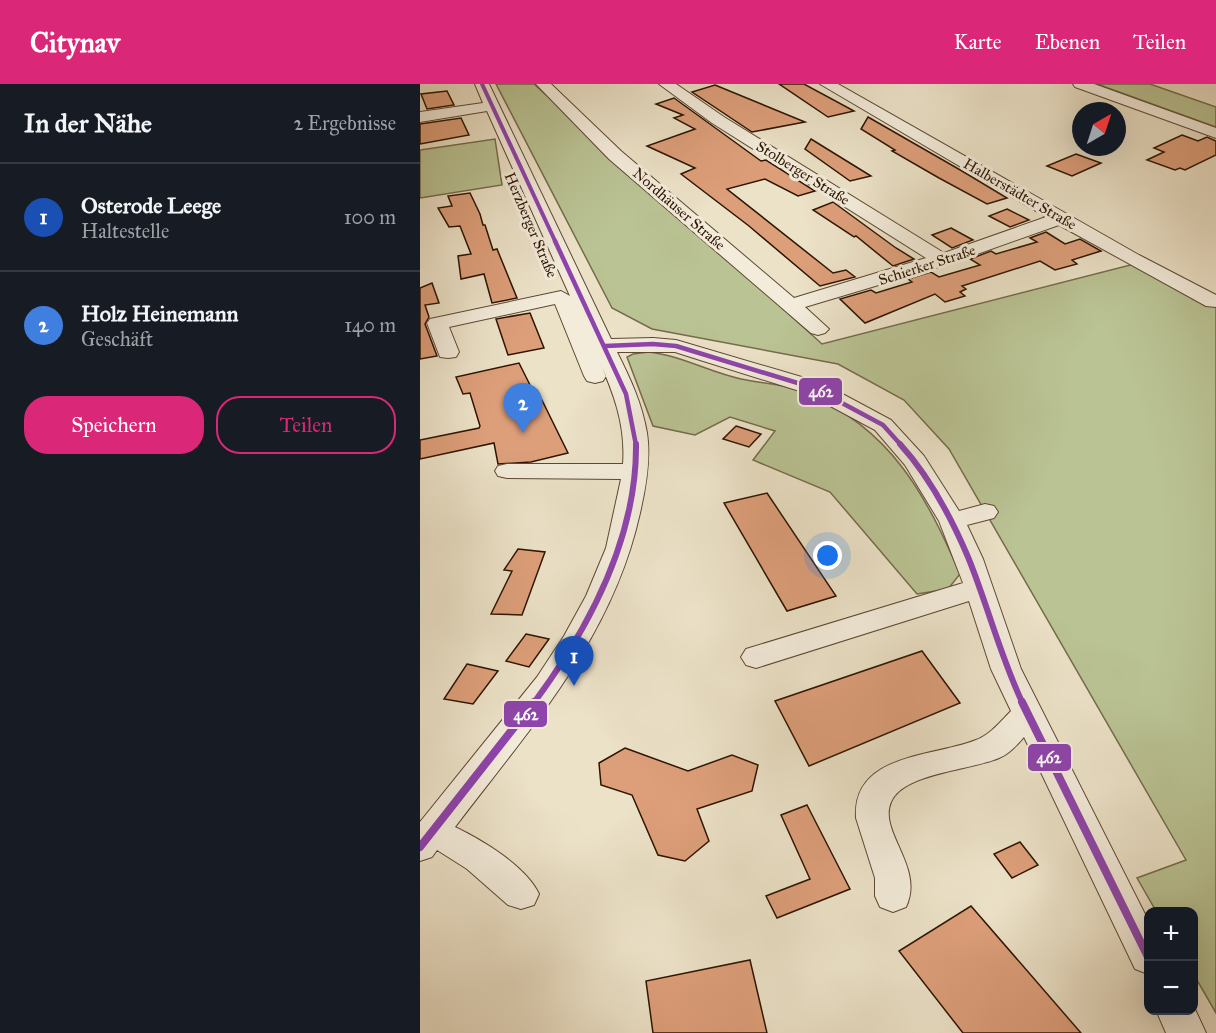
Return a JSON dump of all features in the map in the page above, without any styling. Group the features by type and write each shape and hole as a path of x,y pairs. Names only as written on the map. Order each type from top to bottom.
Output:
{"street":[{"name":"Herzberger Straße","path":"426,840 547,688 572,650 597,601 617,554 628,518 635,472 635,435 626,394 482,84"},
{"name":"Nordhäuser Straße","path":"543,84 615,154 818,329"},
{"name":"Stolberger Straße","path":"666,84 718,120 942,260"},
{"name":"Halberstädter Straße","path":"827,84 1213,302"},
{"path":"1080,84 1216,133"},
{"path":"420,117 493,106"},
{"name":"Herzberger Straße","path":"519,164 506,166 596,376"},
{"name":"Schierker Straße","path":"790,305 872,283 1061,218"},
{"name":"Herzberger Straße","path":"448,352 437,323 561,297"},
{"path":"605,346 636,343 676,346 814,388 883,425 915,461 952,521 969,559 1006,669 1144,947"},
{"path":"507,471 635,472"},
{"path":"952,521 984,512"},
{"path":"756,657 979,588"},
{"path":"893,896 894,886 875,829 872,807 878,792 891,779 918,768 990,748 1029,712"},
{"path":"426,840 458,844 500,874 521,894"},
{"path":"1177,1015 1186,1033"}],"green space":[{"path":"496,84 534,84 822,344 1138,263 1216,304 1216,1013 1198,982 1198,907 1154,907 1137,878 1186,860 949,449 904,400 838,364 652,329 612,308"},
{"path":"1097,84 1150,84 1216,107 1216,127"},
{"path":"495,139 502,185 420,198 420,150"},
{"path":"649,352 673,357 729,376 800,391 837,409 862,426 884,446 919,492 934,517 960,574 948,589 917,594 830,492 753,460 775,431 730,417 695,435 653,426 627,357"}],"building":[{"path":"779,84 804,84 854,111 828,117"},
{"path":"715,85 805,122 752,132 692,92"},
{"path":"447,91 454,105 427,109 421,94"},
{"path":"674,98 761,161 766,160 815,191 798,196 765,179 727,189 833,273 846,270 855,277 820,286 749,226 681,174 695,168 647,146 695,129 674,118 683,115 656,104"},
{"path":"868,117 1007,198 987,204 892,151 895,150 861,129"},
{"path":"461,118 469,135 420,144 420,124"},
{"path":"1182,135 1198,141 1207,137 1216,141 1216,155 1185,170 1180,168 1175,170 1147,160 1164,152 1154,148"},
{"path":"811,139 871,176 850,181 805,149"},
{"path":"1072,156 1082,156 1101,163 1072,176 1047,166"},
{"path":"470,193 483,225 485,225 493,250 497,249 517,298 492,303 484,274 461,279 458,256 471,254 460,226 449,227 438,208 452,206 448,196"},
{"path":"833,202 914,259 893,266 856,236 854,237 813,210"},
{"path":"1007,209 1029,220 1010,227 989,216"},
{"path":"951,228 973,240 952,248 932,235"},
{"path":"1046,232 1065,244 1080,239 1101,251 1072,260 1077,264 1055,270 1040,261 962,286 966,289 960,292 965,296 945,302 935,294 865,323 840,299 871,290 876,293 912,282 908,279 931,272 939,277 980,265 970,259 991,251 996,254 1037,242 1030,238"},
{"path":"432,283 439,303 425,305 429,317 425,324 437,356 420,359 420,288"},
{"path":"530,313 544,348 508,355 496,319"},
{"path":"519,363 533,391 537,390 568,453 531,462 498,464 494,443 420,459 420,440 480,426 470,393 463,394 456,377"},
{"path":"736,426 761,434 749,447 723,439"},
{"path":"767,493 836,596 787,611 724,503"},
{"path":"518,549 545,552 522,615 491,614 512,571 504,570"},
{"path":"526,634 549,639 529,667 506,661"},
{"path":"922,651 960,703 809,766 775,701"},
{"path":"467,664 498,671 473,704 444,699"},
{"path":"625,748 688,771 732,755 758,765 752,791 697,809 709,841 685,861 658,855 632,795 601,785 599,763"},
{"path":"807,805 850,889 777,918 766,896 810,879 781,815"},
{"path":"1020,842 1038,865 1012,878 994,854"},
{"path":"971,906 1081,1033 963,1033 899,951"},
{"path":"750,960 767,1033 653,1033 646,981"}],"transit line":[{"name":"462","path":"420,847 542,692 593,608 613,563 627,515 635,465 635,434 626,394 482,84"},
{"name":"462","path":"605,346 653,344 676,346 814,388 883,425 915,461 952,521 969,559 1006,669 1144,949"}],"place":[{"name":"Holz Heinemann","path":"523,433"},
{"name":"Osterode Leege","path":"574,686"}]}
